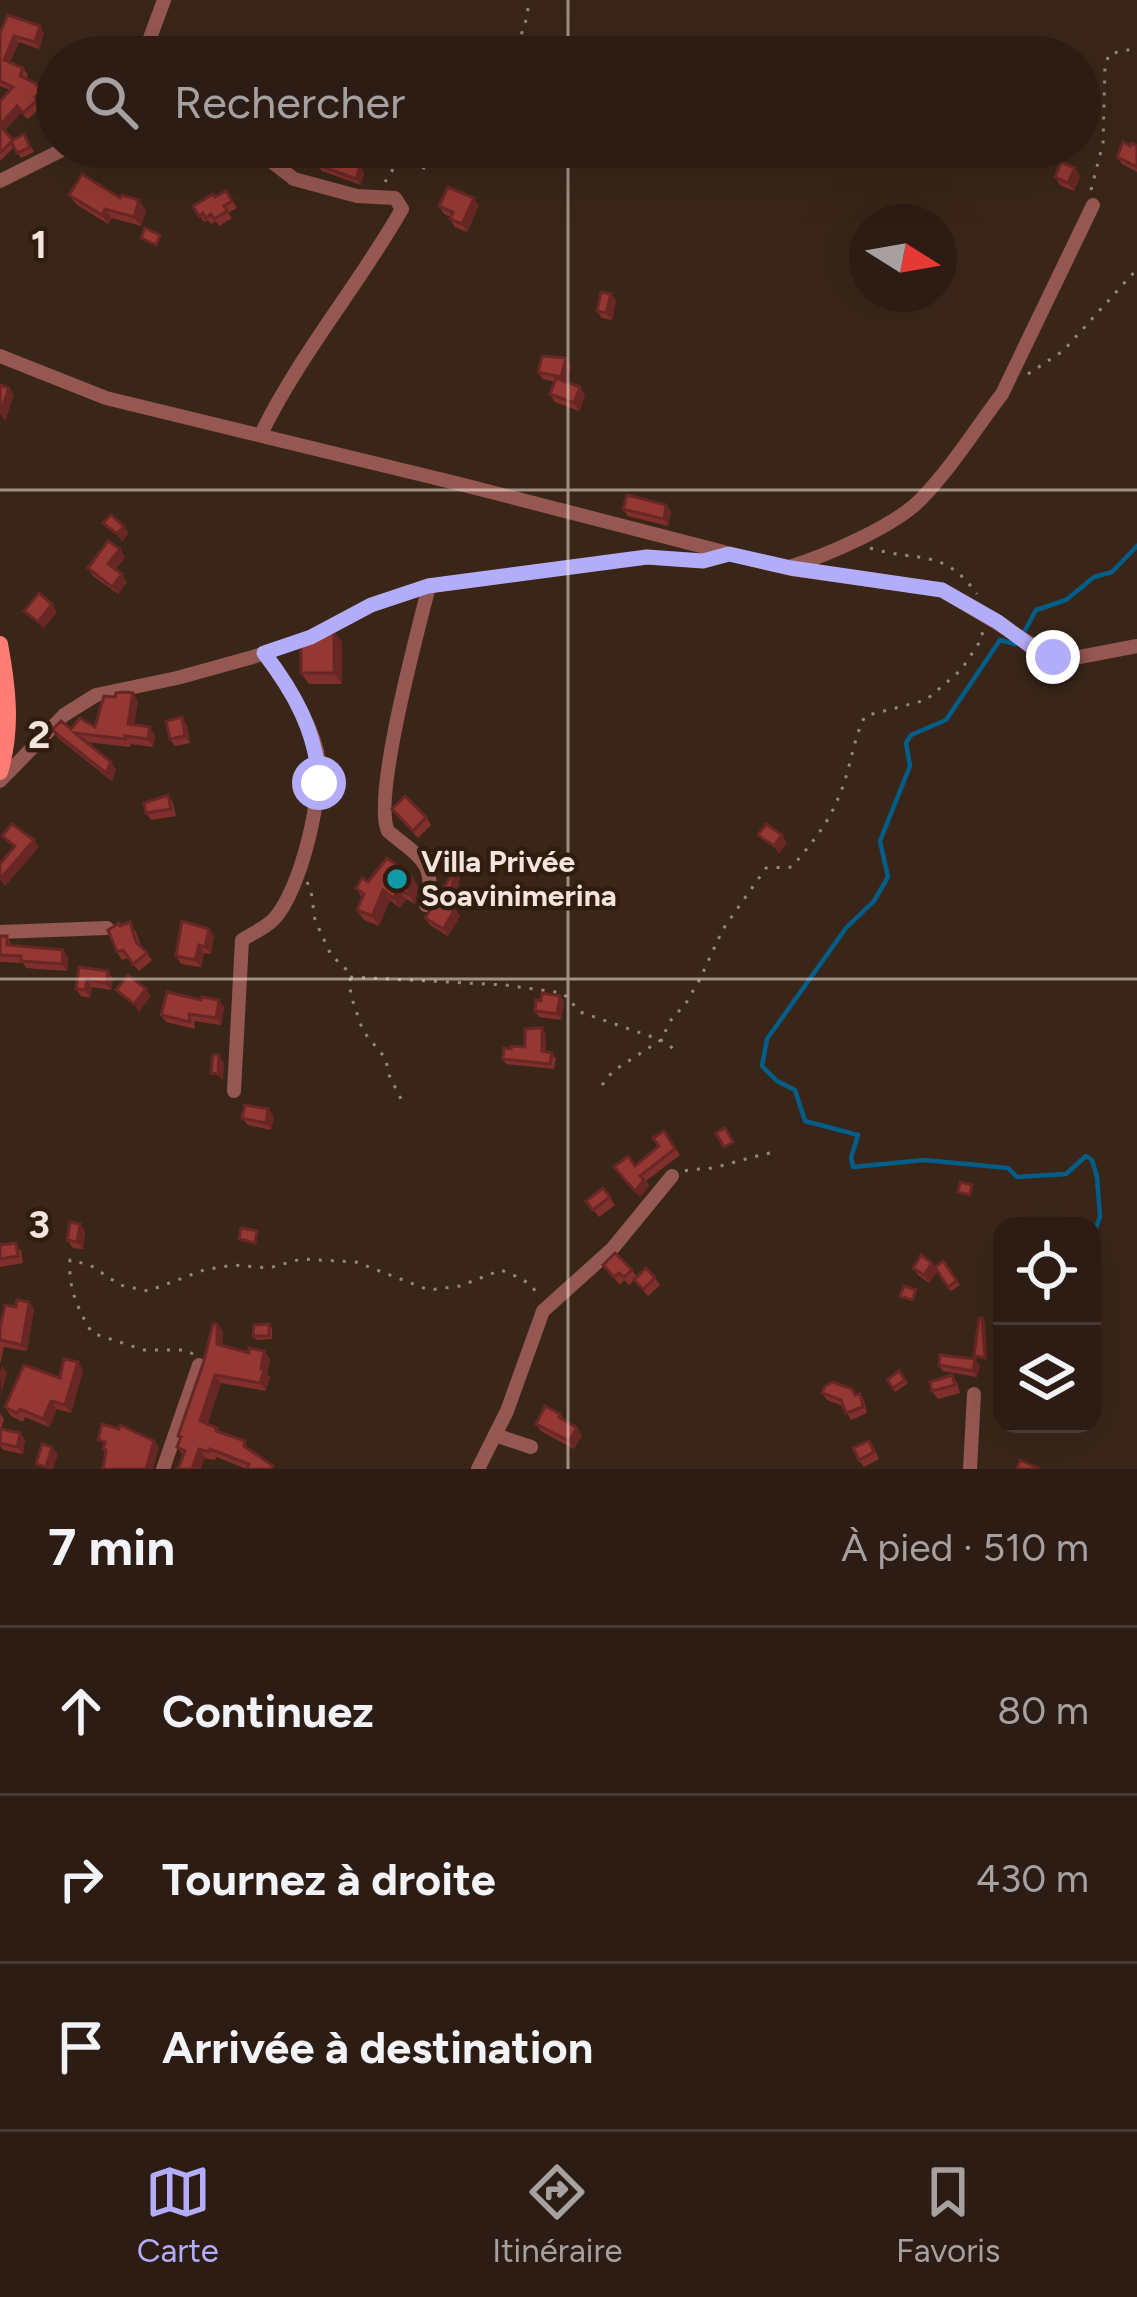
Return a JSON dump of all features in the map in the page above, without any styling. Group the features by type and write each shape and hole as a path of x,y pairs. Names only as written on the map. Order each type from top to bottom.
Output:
{"main road":[{"path":"0,644 10,708 0,772"}],"street":[{"path":"151,36 164,0"},
{"path":"0,181 36,163"},
{"path":"261,434 307,352 402,209 395,198 357,196 294,179 280,168"},
{"path":"786,567 852,541 920,501 1002,394 1093,205"},
{"path":"0,356 106,398 729,554 942,590 1053,657 1137,646"},
{"path":"0,781 64,715 96,695 264,653 311,637 371,605 428,586 647,557 703,561 729,554"},
{"path":"426,905 432,884 429,871 422,859 388,831 382,810 428,586"},
{"path":"233,1091 242,940 274,919 300,870 319,783 318,756 296,700 264,653"},
{"path":"0,932 107,928"},
{"path":"478,1469 520,1379 543,1311 612,1249 672,1176"},
{"path":"163,1469 199,1365"},
{"path":"970,1469 974,1394"},
{"path":"495,1436 531,1447"}],"path":[{"path":"520,36 530,0"},
{"path":"1101,151 1109,54 1137,48"},
{"path":"381,197 394,168"},
{"path":"1093,205 1090,192 1096,168"},
{"path":"1025,376 1063,351 1137,268"},
{"path":"602,1085 613,1071 661,1040 700,979 722,929 766,868 792,867 816,837 838,800 852,761 854,738 865,716 926,700 961,670 982,638 978,595 962,573 945,562 875,550 852,541"},
{"path":"300,870 331,955 350,976 350,993 363,1031 386,1059 402,1101"},
{"path":"350,976 563,992 580,1012 661,1040 677,1051"},
{"path":"672,1176 770,1153"},
{"path":"199,1365 185,1349 144,1350 92,1333 75,1303 70,1260 90,1264 120,1285 148,1291 203,1270 234,1265 269,1268 301,1259 356,1262 429,1290 460,1286 501,1270 537,1291 543,1311"}],"building":[{"path":"8,15 40,26 35,42 14,36 4,60 23,68 20,76 36,84 36,101 23,113 17,106 2,123 0,101 13,87 0,81 0,33"},
{"path":"0,126 13,140 24,134 30,147 17,153 11,142 0,153"},
{"path":"1123,142 1137,146 1137,167 1117,157"},
{"path":"326,168 359,168 356,179"},
{"path":"1059,168 1075,168 1068,183 1055,177"},
{"path":"82,174 120,198 139,200 134,217 105,209 102,215 69,195"},
{"path":"448,187 474,198 462,224 450,219 453,212 439,206"},
{"path":"226,191 232,201 224,206 227,211 214,219 211,214 199,216 193,206"},
{"path":"145,228 160,235 156,245 141,238"},
{"path":"601,292 611,294 606,313 597,311"},
{"path":"542,356 566,358 561,377 538,372"},
{"path":"556,378 580,387 574,403 550,394"},
{"path":"0,385 9,388 0,413"},
{"path":"627,495 666,505 664,519 623,509"},
{"path":"111,515 124,526 117,534 103,523"},
{"path":"108,541 120,549 108,564 122,574 112,587 88,568"},
{"path":"39,593 52,604 38,622 24,611"},
{"path":"318,631 334,631 334,673 301,673 301,641 316,641"},
{"path":"133,693 128,724 150,727 148,739 75,733 111,762 106,773 52,730 61,721 71,729 80,718 95,727 104,696"},
{"path":"182,717 185,736 170,739 166,721"},
{"path":"168,795 171,809 146,813 144,803"},
{"path":"405,796 426,817 413,831 392,809"},
{"path":"12,824 34,840 0,879 0,864 15,846 2,836"},
{"path":"766,824 782,835 774,846 758,835"},
{"path":"387,858 411,876 408,894 399,890 393,898 383,890 372,916 357,910 364,894 356,888 362,878 368,882"},
{"path":"455,870 448,905 455,909 443,929 425,918"},
{"path":"182,921 209,929 205,947 199,945 195,960 176,956"},
{"path":"130,922 136,942 147,953 133,964 123,950 117,952 108,930"},
{"path":"0,936 7,936 7,945 63,950 62,964 0,955"},
{"path":"79,967 108,971 106,983 87,980 85,990 76,989"},
{"path":"128,975 146,989 134,1004 116,990"},
{"path":"167,992 219,1000 216,1018 189,1014 190,1022 161,1015"},
{"path":"542,993 560,996 557,1014 535,1011"},
{"path":"542,1028 542,1051 552,1053 550,1064 503,1059 504,1048 525,1047 525,1029"},
{"path":"213,1055 219,1055 218,1074 211,1073"},
{"path":"245,1105 268,1109 266,1123 242,1118"},
{"path":"725,1128 733,1142 724,1147 716,1133"},
{"path":"664,1131 675,1149 640,1176 644,1180 635,1191 614,1167 628,1156 635,1166 659,1146 653,1138"},
{"path":"960,1182 972,1185 970,1195 958,1192"},
{"path":"603,1188 610,1197 593,1210 586,1201"},
{"path":"70,1222 80,1224 77,1242 67,1240"},
{"path":"241,1228 257,1231 255,1243 239,1239"},
{"path":"16,1243 18,1256 0,1259 0,1245"},
{"path":"615,1253 632,1270 624,1277 619,1273 614,1277 603,1265"},
{"path":"921,1255 932,1263 924,1275 913,1268"},
{"path":"943,1261 957,1281 948,1287 935,1267"},
{"path":"646,1268 655,1278 643,1289 634,1280"},
{"path":"904,1286 916,1290 912,1300 900,1296"},
{"path":"17,1300 29,1302 22,1345 0,1340 5,1305 16,1307"},
{"path":"982,1318 985,1358 974,1356"},
{"path":"213,1324 217,1324 217,1344 249,1353 249,1348 264,1351 264,1370 260,1383 215,1375 200,1421 245,1441 244,1446 271,1469 247,1469 249,1464 199,1449 192,1469 178,1469 185,1451 177,1447 178,1436"},
{"path":"269,1324 269,1336 253,1336 254,1325"},
{"path":"940,1355 975,1359 973,1371 939,1365"},
{"path":"64,1359 78,1362 65,1405 51,1401 43,1419 5,1407 24,1365 60,1378"},
{"path":"899,1371 905,1380 893,1388 887,1380"},
{"path":"952,1375 955,1385 932,1391 930,1382"},
{"path":"833,1382 860,1394 863,1407 846,1413 841,1400 822,1393"},
{"path":"545,1406 577,1428 569,1441 536,1424"},
{"path":"102,1424 119,1429 120,1425 154,1441 146,1469 103,1469 105,1442 98,1440"},
{"path":"1,1429 20,1433 17,1447 0,1443"},
{"path":"869,1441 874,1452 859,1460 853,1448"},
{"path":"42,1444 52,1447 46,1467 36,1464"},
{"path":"1020,1460 1040,1469 1017,1469"}],"waterway":[{"path":"1023,634 1036,610 1066,600 1094,577 1112,572 1137,546"},
{"path":"1015,644 1000,640 946,720 911,735 906,743 910,766 880,841 888,877 767,1039 762,1066 795,1090 805,1121 858,1135 853,1167 924,1160 1008,1168 1017,1177 1066,1174 1086,1156 1097,1177 1100,1217"}],"place":[{"name":"Villa Privée Soavinimerina","path":"397,879"}],"route":[{"path":"319,783 318,756 296,700 264,653 311,637 371,605 428,586 647,557 703,561 729,554 942,590 1053,657"}]}
